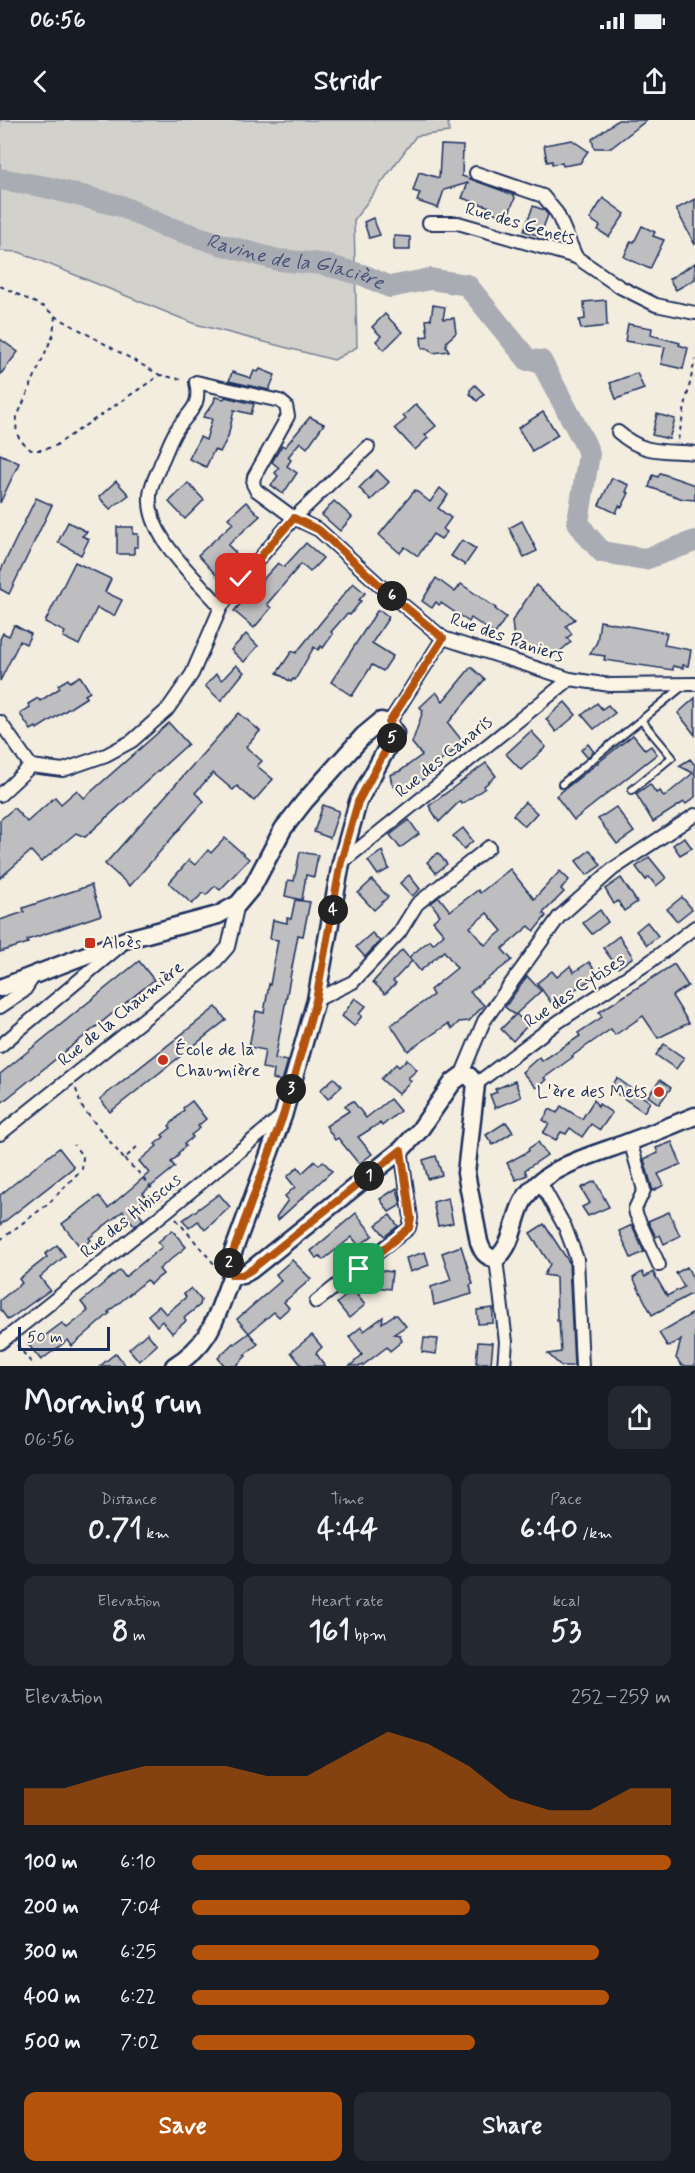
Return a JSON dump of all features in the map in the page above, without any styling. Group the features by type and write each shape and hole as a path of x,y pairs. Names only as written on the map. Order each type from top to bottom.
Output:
{"main road":[{"path":"0,988 128,939 218,915 238,904 253,886 283,829 304,802 363,736 381,721 389,723 395,733 358,802 341,862 316,1000 283,1116 229,1263 232,1275 208,1336 196,1350 174,1366"},
{"path":"232,1275 242,1275 251,1270 401,1150 419,1131 453,1082 468,1080 466,1173 482,1251 488,1257 495,1259 503,1253 508,1244 520,1204 540,1182 567,1165 695,1116"}],"street":[{"path":"476,173 543,196 556,213 576,257"},
{"name":"Rue des Genets","path":"429,223 458,223 576,257 620,287 656,305 695,313"},
{"path":"195,382 199,394 198,402 176,430 151,488 149,501 151,514 169,549 221,607"},
{"name":"Rue des Paniers","path":"195,382 280,401 286,406 288,416 254,477 253,484 260,495 294,518 319,530 386,591 443,638 570,679 610,685 690,684"},
{"path":"618,432 632,444 648,449 695,453"},
{"path":"0,722 31,766 63,770 106,755 132,741 166,710 192,674 221,607 241,579 294,518 368,447"},
{"path":"389,723 443,638"},
{"name":"Rue des Canaris","path":"341,862 570,679"},
{"path":"0,795 31,766"},
{"path":"468,1080 484,1021 559,917 613,868 695,815"},
{"path":"316,1000 353,982 399,933 417,904 489,847"},
{"name":"Rue de la Chaumière","path":"0,1134 214,963 228,947 238,904"},
{"name":"Rue des Cytises","path":"468,1080 651,961 695,927"},
{"path":"0,1046 128,939"},
{"path":"0,1007 24,991 35,974"},
{"name":"Rue des Hibiscus","path":"0,1343 283,1116"},
{"path":"630,1142 644,1190 635,1209 636,1214 659,1265"},
{"path":"316,1302 409,1228 411,1218 401,1150"},
{"path":"540,1182 565,1227 577,1259 582,1366"},
{"path":"495,1259 506,1342 504,1366"}],"lane":[{"path":"562,784 690,684"},
{"path":"632,790 672,757 641,720"}],"path":[{"path":"0,286 44,306 55,316 160,375 195,382"},
{"path":"55,316 53,334 16,417 15,429 18,439 31,450 42,450 55,446 160,375"},
{"path":"675,451 695,359"},
{"path":"72,1077 81,1106 124,1159 140,1144"},
{"path":"0,1240 48,1204 82,1169 83,1157 74,1146"}],"shaded area":[{"path":"0,120 448,120 449,132 416,136 354,220 357,347 334,360 195,324 19,252 0,251"}],"building":[{"path":"618,120 647,120 611,148 594,148 592,139"},
{"path":"572,140 588,151 580,163 563,166 562,163 547,162 544,145"},
{"path":"441,145 463,146 462,176 514,195 515,198 507,218 492,212 493,208 462,198 468,183 444,190 438,208 417,201 420,193 413,191 419,172 439,178"},
{"path":"603,198 625,214 609,237 598,230 600,226 590,219"},
{"path":"695,199 695,245 676,209"},
{"path":"533,206 544,210 548,215 540,236 524,231"},
{"path":"373,218 380,235 369,238 364,222"},
{"path":"642,226 655,232 653,236 664,240 650,269 624,257 631,241 634,242"},
{"path":"394,236 410,237 410,250 394,250"},
{"path":"695,263 695,279 676,290 669,279"},
{"path":"606,300 607,326 581,329 579,320 585,319 584,302"},
{"path":"433,305 445,307 443,319 454,318 456,333 447,341 446,346 449,351 433,353 427,348 422,348 421,337 428,336 426,320 431,319"},
{"path":"385,314 402,332 384,350 376,341 381,336 372,327"},
{"path":"628,324 652,328 651,335 680,343 679,345 688,348 683,369 661,364 665,347 625,341"},
{"path":"0,339 18,352 0,375"},
{"path":"260,369 275,375 269,390 229,381 232,372 251,378 254,371 258,372"},
{"path":"637,373 644,389 616,399 610,383"},
{"path":"475,385 484,394 477,401 470,394 470,390"},
{"path":"215,397 254,404 251,414 234,410 228,437 220,452 214,450 206,467 189,459 200,437 206,440 212,419 203,417"},
{"path":"416,404 436,426 425,435 428,438 415,450 395,428 406,419 403,416"},
{"path":"543,412 558,435 532,451 518,428"},
{"path":"657,414 675,419 669,439 652,435"},
{"path":"310,417 324,424 307,448 300,442 288,457 291,460 287,466 297,473 283,494 271,485 278,476 275,473 279,468 272,462 282,445 285,447"},
{"path":"0,454 19,463 0,503"},
{"path":"377,470 389,482 371,500 359,488"},
{"path":"660,473 695,485 695,500 683,499 649,487 653,475 658,477"},
{"path":"612,478 629,485 626,492 629,493 616,513 599,505"},
{"path":"116,481 129,495 110,509 99,497"},
{"path":"188,483 204,500 185,519 169,502"},
{"path":"440,488 448,495 438,508 451,518 443,529 447,532 441,539 433,534 418,556 405,547 400,553 379,535 415,490 430,502"},
{"path":"36,498 52,505 9,594 0,589 0,572"},
{"path":"334,501 352,517 340,531 322,515"},
{"path":"246,502 260,516 228,545 236,553 223,564 226,568 217,576 198,555 233,523 228,518"},
{"path":"522,521 537,551 524,557 509,528"},
{"path":"68,522 87,532 82,536 89,539 81,555 58,542"},
{"path":"117,527 133,527 133,534 138,534 138,547 134,547 134,554 117,554"},
{"path":"462,540 476,549 465,565 451,556"},
{"path":"306,543 323,558 310,572 301,564 267,604 271,608 254,628 234,611 278,563 284,567"},
{"path":"75,562 111,579 105,592 122,600 114,616 97,608 79,645 63,637 65,632 45,622"},
{"path":"436,578 455,592 461,584 506,617 495,634 471,618 469,622 441,603 439,605 436,602 432,608 422,601"},
{"path":"353,583 365,593 350,615 344,617 331,632 333,634 323,648 321,646 318,650 314,647 295,680 291,682 277,673 292,651 296,653"},
{"path":"536,585 575,619 566,626 572,634 567,638 571,642 553,657 515,648 512,621"},
{"path":"377,611 389,617 372,643 393,656 383,671 372,665 352,696 331,682"},
{"path":"600,621 667,633 664,645 691,650 688,666 683,665 683,668 673,666 673,670 604,660 605,656 590,654 597,642"},
{"path":"14,625 31,634 26,644 20,641 0,681 0,639 3,633 9,636"},
{"path":"246,634 258,646 244,662 231,650"},
{"path":"236,665 244,672 221,701 205,686 216,674 222,680"},
{"path":"471,667 485,679 448,723 464,743 424,774 426,777 401,795 392,784 390,775 400,771 422,755 412,743 423,711 420,707 436,692 443,701"},
{"path":"80,676 90,692 85,695 87,697 37,729 36,727 31,730 20,714 30,707 28,704 38,698 40,701 60,688 58,685 68,679 70,682"},
{"path":"695,698 695,735 678,713"},
{"path":"565,702 576,715 556,732 546,719"},
{"path":"597,703 602,709 608,705 615,713 594,729 582,715"},
{"path":"239,713 260,731 246,747 262,761 257,766 273,779 254,801 237,786 233,790 213,773 195,793 204,801 130,886 105,864"},
{"path":"169,723 188,744 85,837 76,833 41,862 31,851 0,878 0,820 14,808 27,822 55,797 61,804 77,790 84,798"},
{"path":"531,731 546,747 521,770 506,754"},
{"path":"633,735 645,750 651,746 657,754 574,820 556,796"},
{"path":"588,744 594,752 587,757 581,750"},
{"path":"690,759 695,765 695,797 653,822 636,794 650,784 656,793 660,791 664,797 693,773 679,766"},
{"path":"486,763 496,776 484,786 485,788 462,804 460,801 439,822 429,806"},
{"path":"525,802 537,813 525,826 513,815"},
{"path":"323,805 339,811 330,838 314,832"},
{"path":"616,807 634,832 617,844 598,819"},
{"path":"409,820 419,834 400,848 390,835"},
{"path":"463,828 473,841 464,849 453,836"},
{"path":"684,837 692,848 680,855 673,845"},
{"path":"225,838 249,859 220,890 215,886 206,895 203,893 192,904 169,883 189,860 195,865 208,850 211,853"},
{"path":"590,850 601,865 587,875 576,861"},
{"path":"382,851 389,869 378,875 368,861"},
{"path":"300,852 318,855 314,877 306,875 302,900 285,896 288,880 294,881"},
{"path":"438,853 447,864 436,873 427,862"},
{"path":"649,857 666,878 656,886 649,877 646,880 636,867"},
{"path":"510,869 534,899 560,871 569,880 561,889 564,892 543,913 546,916 534,931 529,926 502,949 512,960 470,992 484,1005 469,1021 459,1022 452,1029 448,1024 408,1051 391,1025 433,995 430,990 457,968 444,951 420,971 409,957 430,940 433,944 444,934 433,921 440,915 431,903 439,897 450,911 478,890 480,893","holes":["487,913 502,931 485,945 470,927"]},
{"path":"409,875 420,889 412,896 400,883"},
{"path":"621,878 637,902 624,911 618,901 614,904 605,889"},
{"path":"372,880 388,897 374,910 358,893"},
{"path":"91,885 101,915 27,940 28,943 0,952 0,920 24,912 23,908"},
{"path":"682,897 692,909 677,921 667,909"},
{"path":"295,900 310,902 303,936 298,935 275,1059 288,1061 282,1081 273,1079 274,1070 262,1068 265,1050 249,1047 256,1011 264,1013 270,985 278,940 270,939 273,920 287,923 287,918 291,919"},
{"path":"600,910 608,922 592,934 583,923"},
{"path":"647,922 658,936 647,945 636,931"},
{"path":"372,933 380,941 365,957 356,947"},
{"path":"619,936 633,957 618,968 603,948"},
{"path":"402,950 412,961 393,981 396,983 385,994 373,982"},
{"path":"139,961 154,980 0,1104 0,1074"},
{"path":"589,962 598,975 552,1004 537,983 552,971 557,977 570,966 574,972"},
{"path":"674,964 688,986 672,996 689,1023 658,1038 643,1016 615,1035 611,1029 544,1078 546,1080 536,1088 522,1072 539,1057 542,1061 580,1036 578,1033 602,1017 599,1012"},
{"path":"527,976 541,991 516,1014 528,1025 513,1041 501,1029 515,1015 505,1007"},
{"path":"355,998 366,1006 359,1014 362,1016 354,1026 342,1016"},
{"name":"École de la Chaumière","path":"216,1007 226,1020 110,1112 100,1099"},
{"path":"664,1044 684,1058 676,1069 656,1055"},
{"path":"407,1059 417,1070 408,1078 411,1081 398,1094 381,1079 396,1064 399,1067"},
{"path":"334,1078 342,1086 328,1099 320,1090"},
{"path":"617,1078 650,1102 644,1112 610,1089"},
{"name":"L'ère des Mets","path":"660,1080 671,1088 659,1104 648,1096"},
{"path":"515,1081 521,1097 495,1108 490,1095 497,1092 495,1089"},
{"path":"390,1099 400,1111 382,1126 380,1123 358,1137 372,1154 359,1164 338,1138 335,1140 326,1126 349,1111 345,1106 353,1101 366,1118"},
{"path":"594,1100 598,1107 599,1104 612,1113 600,1130 591,1124 582,1137 570,1128 566,1134 561,1132 556,1140 543,1133 549,1124 543,1120 550,1109 557,1113 561,1106 582,1119"},
{"path":"192,1101 206,1119 171,1162 175,1167 143,1193 149,1201 137,1211 143,1219 135,1226 123,1211 89,1238 91,1240 81,1248 62,1224 99,1196 108,1208 149,1173 139,1161 157,1146 155,1144 171,1128 169,1126 184,1110 183,1108"},
{"path":"506,1122 513,1132 493,1145 486,1135"},
{"path":"538,1142 547,1155 525,1170 527,1175 516,1180 507,1163 529,1151 528,1149"},
{"path":"672,1142 681,1164 658,1174 664,1185 653,1191 644,1159 658,1153 656,1148"},
{"path":"59,1148 74,1167 0,1225 0,1195"},
{"path":"436,1156 442,1175 428,1179 423,1160"},
{"path":"315,1161 319,1165 323,1161 332,1171 278,1220 276,1217 288,1200 285,1196 295,1187 287,1177 298,1167 302,1173"},
{"path":"595,1181 609,1207 588,1216 582,1207 590,1203 581,1188"},
{"path":"397,1188 401,1205 389,1212 380,1199"},
{"path":"219,1194 230,1207 205,1230 198,1221 189,1228 183,1220"},
{"path":"448,1198 453,1223 438,1226 433,1202"},
{"path":"669,1212 680,1236 664,1244 660,1235 656,1237 648,1221"},
{"path":"356,1213 373,1235 359,1246 352,1237 323,1260 320,1256 316,1258 311,1251"},
{"path":"390,1215 398,1226 385,1236 376,1225"},
{"path":"544,1224 569,1262 574,1366 561,1366 548,1354 561,1352 559,1321 557,1321 556,1277 544,1275 550,1264 530,1233"},
{"path":"632,1225 644,1252 631,1258 619,1231"},
{"path":"172,1230 186,1247 159,1269 163,1274 150,1284 147,1280 72,1346 68,1340 41,1360 28,1344 41,1334 43,1337 62,1323 67,1328 88,1311 81,1302 120,1270 125,1277 162,1247 158,1242"},
{"path":"57,1245 65,1256 40,1277 50,1290 8,1320 0,1309 0,1300 22,1283 19,1279 47,1257 45,1254"},
{"path":"461,1246 473,1284 470,1285 472,1294 434,1305 431,1287 451,1280 442,1253"},
{"path":"425,1252 429,1265 410,1272 406,1258"},
{"path":"292,1260 311,1279 284,1302 289,1308 279,1317 274,1312 249,1333 237,1319 281,1281 276,1274"},
{"path":"687,1267 695,1282 695,1292 652,1315 633,1278 642,1272 645,1277 653,1272 667,1296 684,1287 676,1273"},
{"path":"378,1270 392,1272 390,1289 376,1287"},
{"path":"191,1288 201,1300 200,1305 184,1318 186,1321 172,1333 162,1321 157,1326 148,1315 159,1306 166,1314 186,1297 184,1294"},
{"path":"353,1290 365,1305 349,1318 337,1303"},
{"path":"493,1308 493,1323 478,1324 477,1310"},
{"path":"695,1312 695,1366 682,1366 676,1358 681,1340 668,1347 659,1333"},
{"path":"397,1315 406,1326 394,1334 400,1335 402,1341 390,1351 387,1347 362,1366 350,1366 362,1355 349,1337 361,1327 364,1331 383,1317 382,1323"},
{"path":"147,1333 157,1345 139,1361 129,1349"},
{"path":"249,1333 258,1344 244,1355 246,1356 236,1366 225,1366 218,1358 233,1343"},
{"path":"312,1335 322,1347 316,1353 325,1366 302,1366 291,1352"},
{"path":"424,1338 438,1339 436,1354 422,1352"},
{"path":"478,1342 493,1343 491,1363 476,1363"},
{"path":"116,1353 126,1366 100,1366"}],"waterway":[{"name":"Ravine de la Glacière","path":"0,179 46,187 121,206 161,225 223,245 278,260 322,264 363,275 390,287 430,279 467,285 528,360 541,361 585,444 589,454 578,522 602,552 645,559 695,541"}],"place":[{"name":"Aloès","path":"90,943"},
{"name":"École de la Chaumière","path":"163,1060"},
{"name":"L'ère des Mets","path":"659,1092"}],"route":[{"path":"241,579 294,518 319,530 386,591 443,638 389,723 395,733 358,802 341,862 316,1000 283,1116 229,1263 232,1275 242,1275 251,1270 401,1150 411,1218 409,1228 359,1269"}]}
